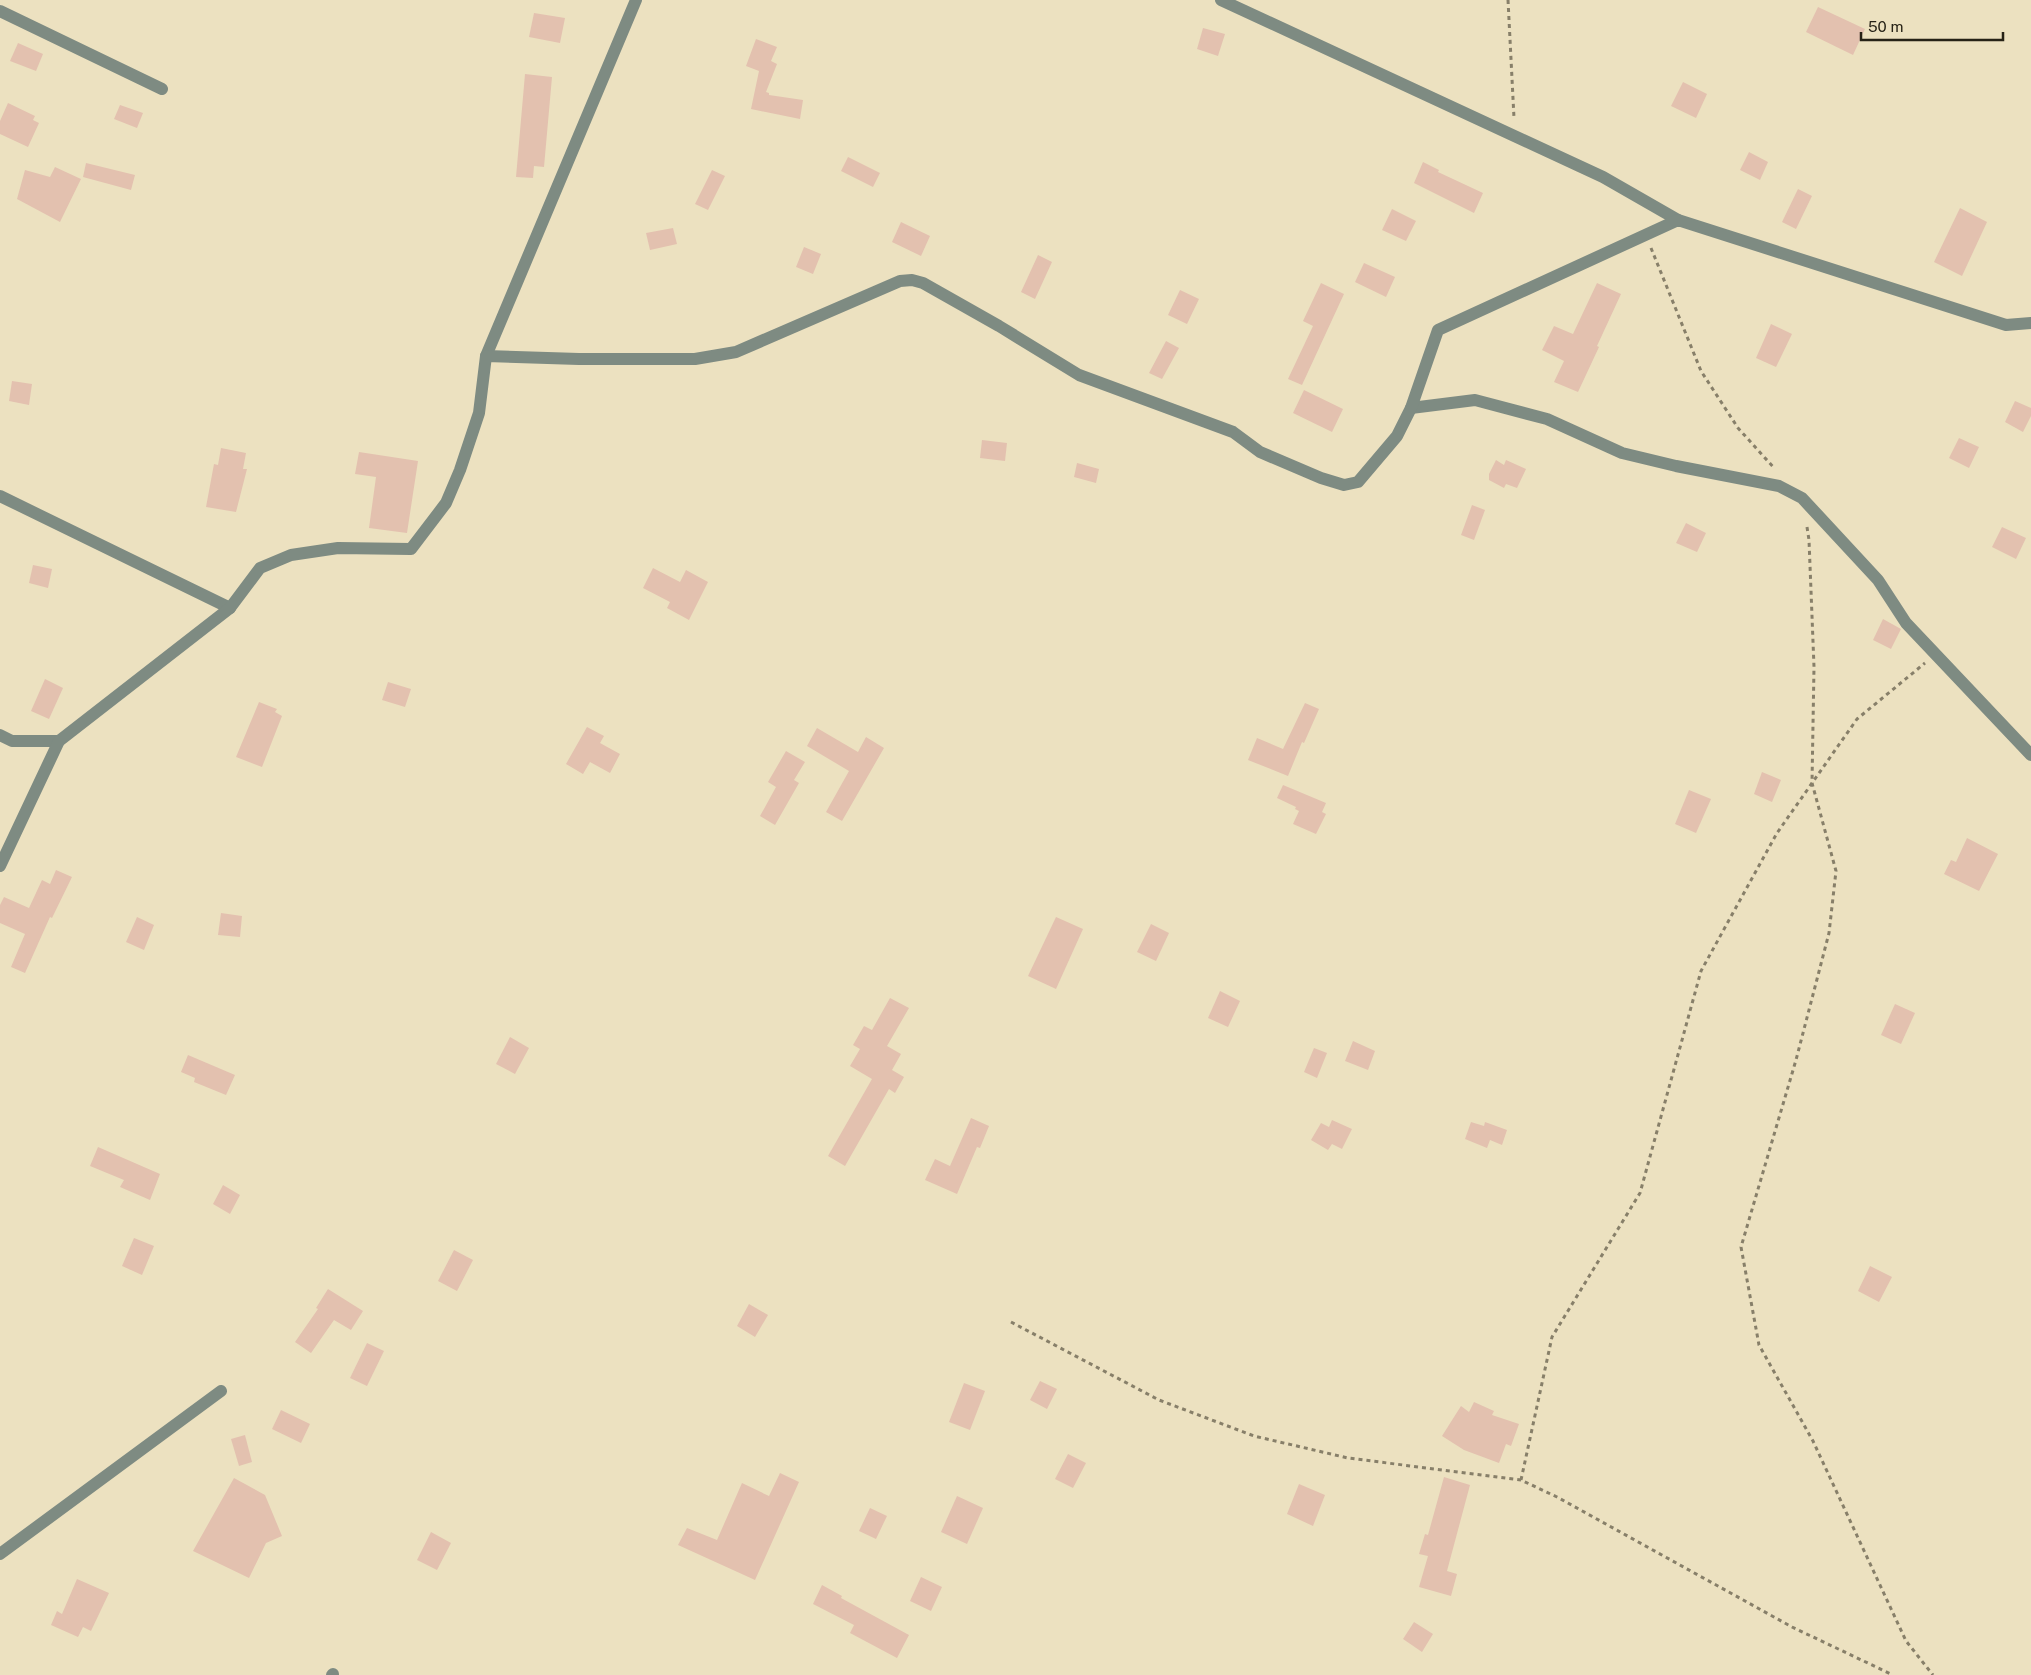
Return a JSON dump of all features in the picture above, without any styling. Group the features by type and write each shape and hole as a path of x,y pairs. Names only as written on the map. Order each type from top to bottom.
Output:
{"street":[{"path":"0,866 59,741 230,608 260,568 291,555 338,548 411,549 446,503 460,470 479,413 486,356 636,0"},
{"path":"1221,0 1603,177 1678,220 2006,326 2031,323"},
{"path":"0,11 162,88"},
{"path":"486,356 579,359 695,359 736,352 900,281 912,280 923,283 999,326 1079,375 1233,432 1260,452 1321,478 1344,485 1358,482 1397,436 1411,408 1438,330 1678,220"},
{"path":"1411,408 1476,400 1547,419 1622,453 1676,466 1778,486 1802,498 1878,580 1906,622 2031,755"},
{"path":"0,496 230,608"},
{"path":"0,735 12,741 59,741"},
{"path":"0,1554 221,1392"}],"path":[{"path":"1508,0 1514,136"},
{"path":"1646,235 1701,371 1738,428 1776,470"},
{"path":"1802,498 1809,540 1814,667 1812,783 1836,871 1829,933 1796,1060 1742,1247 1759,1345 1813,1440 1906,1641 1933,1675"},
{"path":"1522,1480 1552,1337 1640,1193 1701,971 1777,833 1857,719 1935,654"},
{"path":"1011,1322 1159,1400 1254,1436 1348,1458 1522,1480 1557,1497 1792,1627 1893,1675"}],"building":[{"path":"1818,7 1865,29 1853,55 1806,32"},
{"path":"534,13 565,18 560,43 529,37"},
{"path":"1203,28 1225,34 1218,56 1197,49"},
{"path":"756,39 777,47 771,61 777,64 766,92 769,95 803,100 800,119 751,109 759,71 746,66"},
{"path":"18,43 43,54 36,71 10,61"},
{"path":"525,74 552,77 544,167 534,166 533,178 516,177"},
{"path":"1683,82 1707,94 1696,118 1671,106"},
{"path":"8,103 35,116 33,120 39,123 28,147 0,134 0,121"},
{"path":"120,105 143,113 137,128 114,119"},
{"path":"1749,152 1768,162 1760,180 1740,170"},
{"path":"848,157 880,173 873,187 841,171"},
{"path":"1423,162 1439,170 1438,172 1483,193 1474,213 1414,183"},
{"path":"86,163 135,175 131,190 83,177"},
{"path":"55,167 81,179 60,222 17,199 25,170 50,177"},
{"path":"712,170 725,176 708,210 695,204"},
{"path":"1798,189 1812,196 1796,229 1782,222"},
{"path":"1960,208 1987,222 1962,276 1934,262"},
{"path":"1392,209 1416,221 1406,241 1382,230"},
{"path":"901,222 930,236 921,256 892,242"},
{"path":"673,228 677,244 650,250 646,233"},
{"path":"804,247 821,254 813,274 796,267"},
{"path":"1038,255 1052,262 1035,299 1021,292"},
{"path":"1364,263 1395,277 1386,297 1355,282"},
{"path":"1321,283 1344,294 1302,385 1288,379 1313,326 1303,321"},
{"path":"1597,283 1621,294 1578,392 1554,382 1564,361 1542,350 1554,326 1573,334"},
{"path":"1180,290 1199,299 1187,324 1168,315"},
{"path":"1771,324 1792,334 1776,367 1756,358"},
{"path":"1166,341 1179,348 1162,379 1149,373"},
{"path":"12,381 32,384 29,405 9,401"},
{"path":"1304,390 1343,409 1332,432 1293,413"},
{"path":"2015,401 2031,408 2031,416 2023,432 2005,422"},
{"path":"1959,438 1979,447 1969,468 1949,458"},
{"path":"982,440 1007,443 1005,461 980,458"},
{"path":"221,448 246,453 243,469 247,469 236,512 206,507 214,464 218,465"},
{"path":"359,452 418,461 407,533 369,528 376,477 355,474"},
{"path":"1496,460 1504,465 1506,460 1526,469 1517,488 1506,484 1504,488 1489,480 1489,474"},
{"path":"1077,463 1099,469 1096,483 1074,477"},
{"path":"1472,505 1485,510 1474,540 1461,535"},
{"path":"1686,523 1706,533 1697,552 1676,543"},
{"path":"2002,527 2026,538 2016,559 1992,547"},
{"path":"33,565 52,569 48,588 29,583"},
{"path":"653,568 680,582 686,570 708,582 689,620 667,608 670,602 643,588"},
{"path":"1883,619 1901,629 1891,649 1873,640"},
{"path":"45,679 63,688 49,719 31,711"},
{"path":"388,682 411,689 405,707 382,700"},
{"path":"259,702 277,709 275,712 282,716 262,767 236,757"},
{"path":"1305,703 1319,709 1304,743 1302,742 1288,776 1248,760 1257,738 1283,749"},
{"path":"587,727 604,736 600,743 620,754 610,773 590,762 583,774 566,764"},
{"path":"817,728 858,752 866,737 884,748 842,821 826,812 849,771 807,746"},
{"path":"786,751 805,762 794,780 799,783 775,825 760,816 776,787 768,782"},
{"path":"1762,772 1781,780 1772,802 1754,794"},
{"path":"1283,785 1326,803 1322,812 1326,814 1316,834 1293,824 1299,811 1295,809 1296,807 1277,798"},
{"path":"1689,790 1711,799 1696,833 1675,824"},
{"path":"1967,838 1998,854 1979,891 1944,874 1951,860 1956,862"},
{"path":"56,870 72,877 52,918 50,917 25,973 11,967 25,934 0,923 0,905 4,897 29,908 42,880 50,884"},
{"path":"221,913 242,916 240,937 218,935"},
{"path":"137,917 154,925 144,950 126,942"},
{"path":"1056,917 1083,929 1056,989 1028,976"},
{"path":"1151,924 1169,933 1156,961 1137,952"},
{"path":"1220,991 1240,1001 1228,1027 1208,1018"},
{"path":"890,998 909,1008 887,1046 901,1054 892,1070 904,1077 895,1093 889,1089 845,1166 828,1156 872,1079 850,1066 860,1049 853,1045 864,1026 872,1030"},
{"path":"1895,1004 1915,1013 1901,1044 1881,1035"},
{"path":"510,1037 529,1048 515,1074 496,1064"},
{"path":"1353,1041 1375,1051 1368,1070 1345,1061"},
{"path":"1314,1048 1327,1053 1317,1078 1304,1072"},
{"path":"188,1055 235,1075 226,1095 194,1082 195,1078 181,1072"},
{"path":"971,1118 989,1126 980,1148 977,1147 957,1194 925,1180 935,1159 950,1166"},
{"path":"1332,1120 1352,1129 1342,1149 1332,1144 1328,1150 1311,1140 1321,1123 1329,1127"},
{"path":"1471,1122 1484,1126 1485,1122 1507,1130 1502,1145 1490,1140 1487,1148 1465,1139"},
{"path":"98,1147 160,1174 150,1200 120,1187 124,1180 90,1166"},
{"path":"223,1185 240,1195 230,1214 213,1204"},
{"path":"134,1238 154,1246 142,1275 122,1266"},
{"path":"454,1250 473,1260 457,1291 438,1281"},
{"path":"1870,1266 1892,1277 1879,1302 1858,1291"},
{"path":"328,1289 363,1311 351,1330 334,1320 311,1353 295,1342 318,1309 316,1308"},
{"path":"749,1304 768,1315 755,1337 737,1326"},
{"path":"367,1343 384,1351 367,1386 350,1378"},
{"path":"1040,1381 1057,1389 1047,1409 1030,1400"},
{"path":"964,1383 985,1391 970,1430 949,1422"},
{"path":"1474,1402 1494,1411 1492,1415 1519,1424 1511,1446 1506,1444 1499,1463 1464,1450 1442,1436 1461,1406 1469,1412"},
{"path":"281,1410 310,1424 301,1443 272,1429"},
{"path":"245,1435 252,1462 239,1466 231,1439"},
{"path":"1068,1454 1086,1463 1073,1488 1055,1479"},
{"path":"780,1473 799,1482 755,1580 678,1545 687,1528 717,1540 742,1483 769,1496"},
{"path":"1444,1477 1470,1485 1447,1571 1457,1574 1451,1596 1419,1587 1428,1556 1419,1554 1425,1534 1428,1535"},
{"path":"234,1478 265,1495 282,1536 266,1543 249,1578 193,1551"},
{"path":"1299,1484 1325,1495 1313,1526 1287,1514"},
{"path":"957,1496 983,1508 967,1544 941,1532"},
{"path":"870,1508 887,1516 876,1539 859,1531"},
{"path":"431,1532 451,1543 437,1570 417,1560"},
{"path":"921,1577 942,1587 931,1611 910,1601"},
{"path":"77,1579 109,1593 91,1631 83,1627 78,1637 51,1625 57,1611 62,1614"},
{"path":"822,1585 842,1596 841,1598 909,1635 897,1658 850,1633 854,1625 813,1604"},
{"path":"1414,1622 1433,1634 1422,1652 1403,1639"}]}
